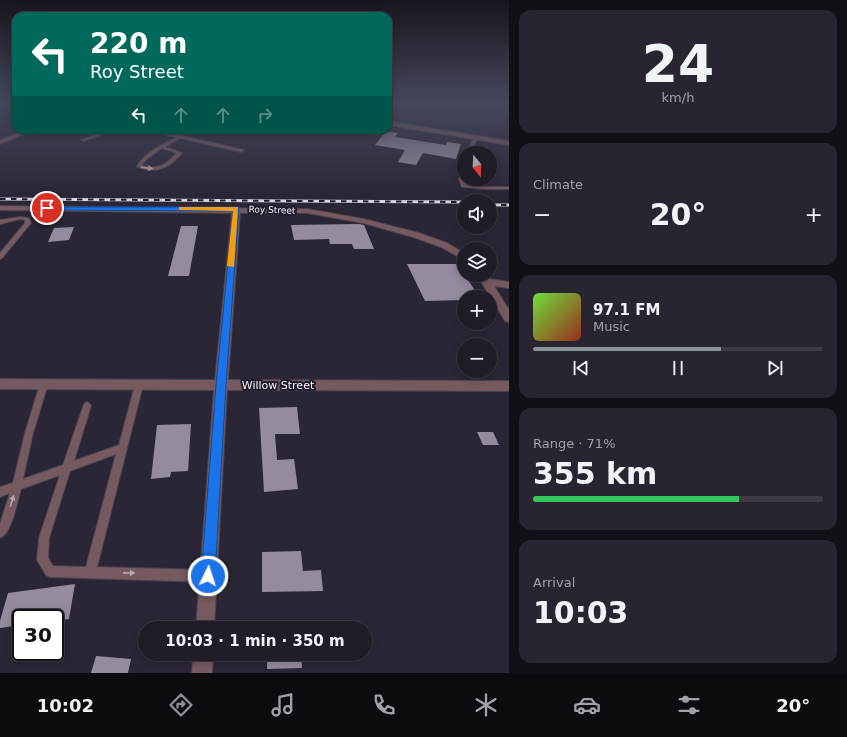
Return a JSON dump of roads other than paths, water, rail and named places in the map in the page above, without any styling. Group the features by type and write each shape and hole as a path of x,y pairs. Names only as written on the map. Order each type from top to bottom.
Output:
{"street":[{"path":"441,132 509,143"},
{"path":"0,142 21,134"},
{"path":"176,134 240,150"},
{"name":"Roy Street","path":"0,208 236,209 307,211 364,221 444,245 457,253"},
{"path":"205,621 221,385 236,209"},
{"path":"486,282 509,318"},
{"path":"496,282 509,286"},
{"name":"Willow Street","path":"0,384 509,386"},
{"path":"202,673 203,661"}],"lane":[{"path":"83,140 101,134"},
{"path":"162,147 180,153 168,166 162,168 138,166 144,159 162,147 183,135"},
{"path":"472,146 476,138"},
{"path":"464,186 509,188"},
{"path":"0,222 20,218 27,219 28,223 0,257"},
{"path":"0,533 5,526 17,486 29,433 44,384"},
{"path":"90,573 139,384"},
{"path":"87,406 44,538 42,560 50,571 208,576"},
{"path":"0,492 122,448"}],"railway":[{"path":"0,199 457,202"},
{"path":"497,205 509,205"}]}
